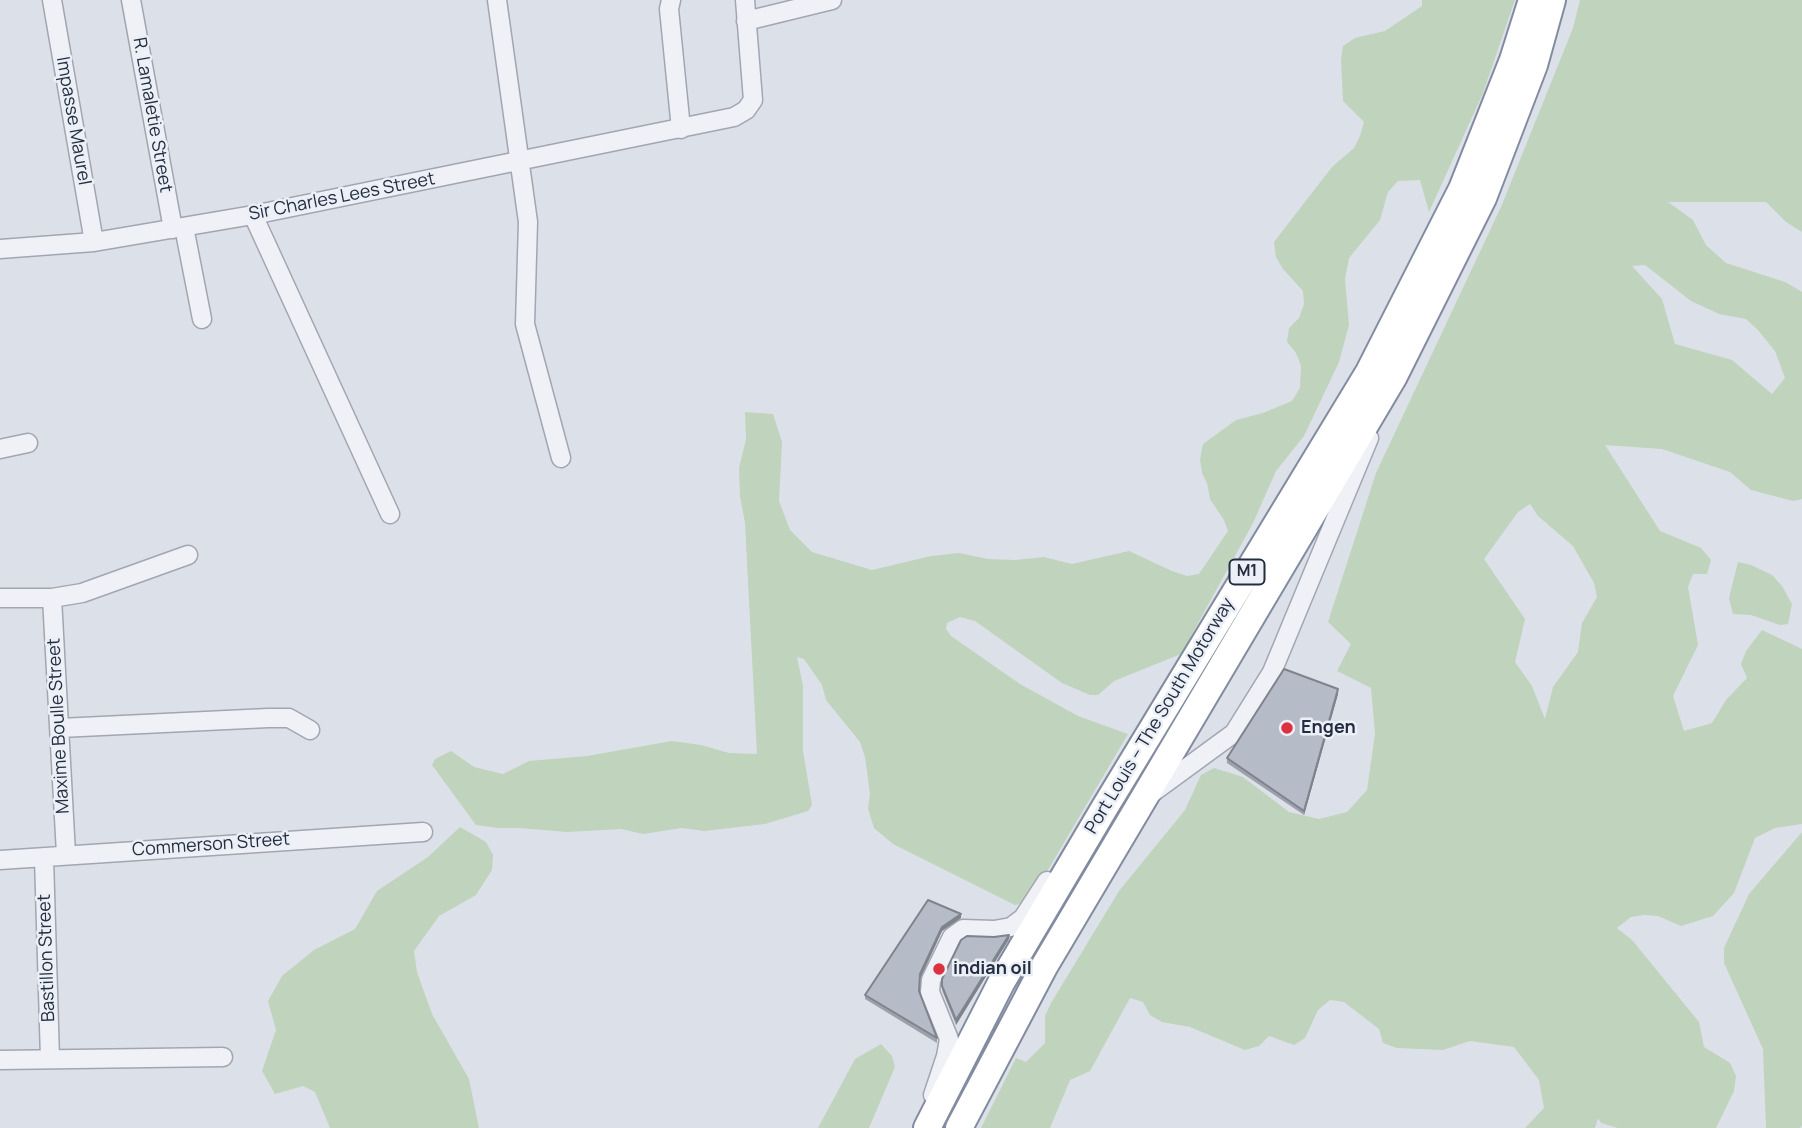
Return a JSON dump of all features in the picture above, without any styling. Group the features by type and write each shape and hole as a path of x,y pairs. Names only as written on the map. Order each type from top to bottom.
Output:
{"highway":[{"name":"Port Louis – The South Motorway","path":"925,1128 1002,983 1105,807 1369,372 1462,188 1513,60 1532,0"},
{"name":"Port Louis – The South Motorway","path":"958,1128 1045,965 1394,376 1483,198 1534,65 1552,0"}],"street":[{"name":"Impasse Maurel","path":"52,0 94,242"},
{"name":"R. Lamaletie Street","path":"131,0 178,228 202,320"},
{"path":"497,0 528,222 525,324 561,458"},
{"path":"671,0 669,9 681,129"},
{"name":"Sir Charles Lees Street","path":"0,249 94,242 253,215 734,117 746,110 753,100 745,0"},
{"path":"746,21 832,0"},
{"path":"253,215 390,514"},
{"path":"1144,798 1234,733 1272,672 1394,376"},
{"path":"0,449 28,443"},
{"path":"0,598 52,598 82,593 188,555"},
{"name":"Maxime Boulle Street","path":"52,598 66,854"},
{"path":"60,728 289,718 310,730"},
{"path":"925,1128 949,1039 929,992 931,980 952,937 963,929 995,930 1011,927 1023,918 1051,875 1105,807"},
{"name":"Commerson Street","path":"0,860 423,832"},
{"name":"Bastillon Street","path":"44,858 50,1059"},
{"path":"0,1060 223,1057"}],"green space":[{"path":"1422,0 1515,0 1483,93 1429,212 1420,180 1398,181 1388,192 1380,220 1349,258 1345,279 1349,325 1339,362 1304,436 1276,471 1253,523 1181,654 1114,681 1098,695 1090,695 1062,683 975,621 960,617 947,623 946,629 951,636 1020,684 1078,716 1128,734 1029,902 1015,905 893,844 874,828 868,809 870,794 860,742 826,700 822,685 804,659 797,657 803,686 803,751 812,805 808,811 765,824 704,831 682,828 643,834 621,829 567,832 476,825 432,765 435,759 451,751 474,767 503,774 529,761 587,756 672,741 729,753 757,754 745,523 739,468 746,439 745,412 773,414 782,442 779,501 790,530 812,552 872,570 931,556 959,553 988,559 1044,557 1072,564 1129,551 1187,576 1199,574 1228,531 1210,499 1202,473 1200,459 1203,444 1236,420 1292,401 1300,388 1301,366 1296,353 1287,342 1289,328 1299,318 1304,304 1303,291 1283,269 1276,257 1274,242 1332,167 1354,148 1360,136 1364,122 1343,101 1343,46 1355,38 1385,31 1422,6"},
{"path":"1580,0 1802,0 1802,232 1786,222 1766,202 1668,202 1693,220 1706,245 1726,263 1785,282 1802,292 1802,499 1793,501 1751,490 1730,472 1662,449 1605,445 1660,531 1701,548 1711,560 1707,574 1693,574 1688,587 1698,645 1673,696 1684,731 1712,723 1726,700 1747,678 1741,664 1746,651 1762,630 1802,649 1802,824 1775,828 1755,838 1734,893 1713,916 1681,926 1658,916 1644,915 1631,917 1617,928 1632,940 1699,1022 1704,1047 1730,1063 1736,1076 1734,1091 1716,1128 1618,1128 1601,1123 1598,1118 1595,1128 1525,1128 1544,1108 1539,1080 1514,1047 1470,1041 1443,1050 1397,1048 1383,1043 1379,1029 1344,1002 1330,1000 1318,1010 1305,1038 1294,1045 1269,1036 1259,1046 1245,1050 1190,1027 1162,1022 1150,1015 1143,1002 1130,998 1090,1071 1070,1080 1050,1128 981,1128 1016,1058 1026,1062 1045,1043 1045,1016 1051,1003 1119,891 1185,810 1201,775 1214,768 1243,777 1289,812 1319,819 1347,812 1367,790 1375,734 1371,688 1337,671 1351,644 1328,622 1376,473 1501,207 1573,28","holes":["1645,265 1691,301 1719,314 1746,319 1757,329 1775,351 1785,378 1772,394 1732,360 1675,344 1662,299 1632,266","1530,504 1538,516 1573,546 1594,583 1597,597 1582,623 1578,652 1553,687 1545,719 1532,686 1515,662 1525,619 1484,559 1518,512"]},
{"path":"1738,562 1772,575 1782,586 1792,604 1788,624 1780,625 1751,615 1733,614 1729,598"},
{"path":"460,827 486,842 493,855 492,870 476,895 439,916 414,951 417,972 432,1014 469,1079 479,1128 330,1128 315,1092 303,1086 275,1094 262,1071 276,1030 268,1001 282,976 314,950 355,929 377,891 428,857"},
{"path":"1802,832 1802,1125 1800,1128 1766,1128 1763,1049 1724,963 1724,948 1749,894"},
{"path":"881,1044 892,1056 895,1067 869,1128 818,1128 855,1059"}],"building":[{"name":"Engen","path":"1284,669 1338,689 1304,811 1227,758"},
{"path":"928,900 961,914 942,927 920,974 919,991 937,1038 865,995"},
{"path":"1009,935 956,1020 942,986 942,979 961,940 967,936"}],"place":[{"name":"Engen","path":"1287,728"},
{"name":"indian oil","path":"939,969"}]}
